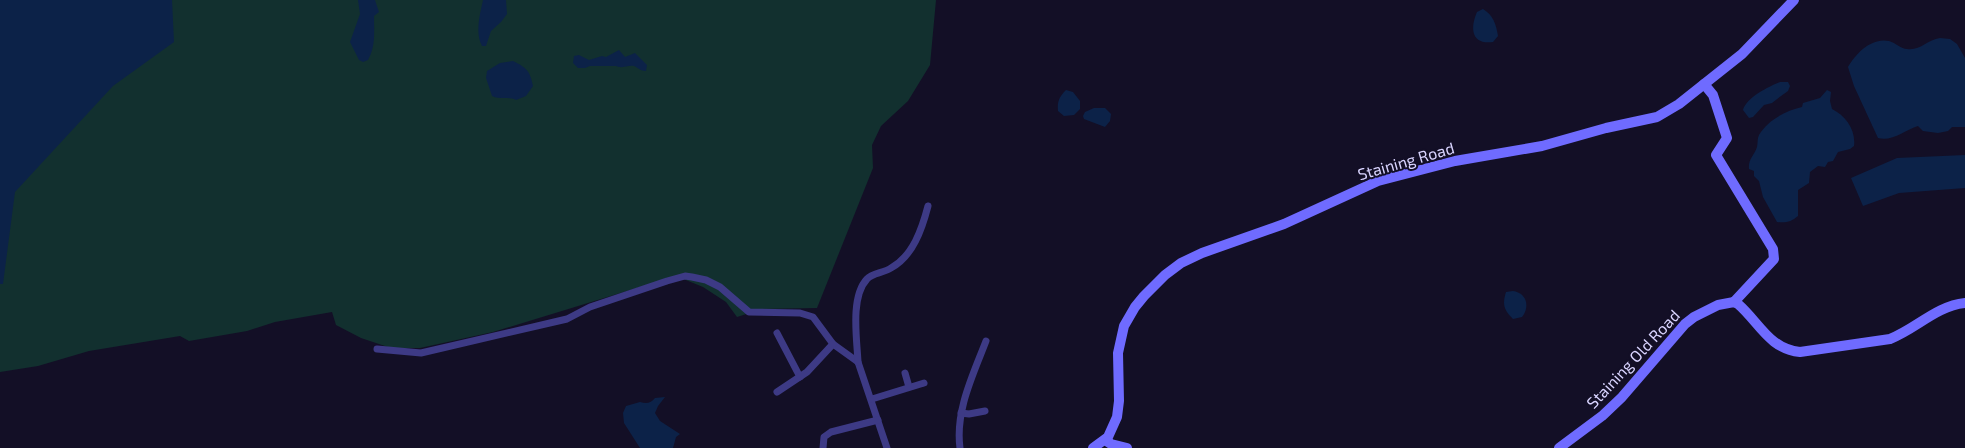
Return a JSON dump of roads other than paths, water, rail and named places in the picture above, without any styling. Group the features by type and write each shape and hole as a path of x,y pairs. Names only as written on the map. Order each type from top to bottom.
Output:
{"street":[{"name":"Staining Road","path":"1105,440 1112,430 1118,409 1118,353 1124,326 1144,296 1164,275 1181,263 1202,253 1284,224 1378,181 1462,160 1542,146 1606,128 1657,117 1679,104 1742,54 1794,0"},
{"path":"1704,84 1713,96 1727,138 1716,155 1773,248 1774,259 1734,302 1745,310 1776,344 1791,351 1800,352 1890,339 1901,335 1943,309 1965,303"},
{"path":"887,448 858,362 856,314 860,292 867,279 893,267 909,252 921,229 928,206"},
{"path":"377,349 421,353 538,326 566,319 590,307 685,276 706,280 720,287 749,312 808,314 817,321 833,344 858,362"},
{"name":"Staining Old Road","path":"1559,448 1602,416 1622,397 1685,324 1703,311 1734,302"},
{"path":"777,333 800,377"},
{"path":"960,448 961,413 966,394 986,341"},
{"path":"777,392 812,368 833,344"},
{"path":"905,373 909,387"},
{"path":"872,399 924,383"},
{"path":"961,413 969,414 985,411"},
{"path":"822,448 822,441 831,432 878,420"},
{"path":"1093,448 1105,440 1111,444 1127,448"}],"water":[{"path":"0,0 172,0 174,42 113,86 15,192 3,284 0,284"},
{"path":"358,0 375,0 379,12 374,16 374,38 371,55 368,60 363,62 359,60 350,42 360,14"},
{"path":"483,0 506,0 507,14 491,31 486,46 482,46 479,35"},
{"path":"1483,9 1494,20 1498,36 1493,42 1480,41 1474,34 1473,24 1477,12"},
{"path":"1940,38 1950,39 1957,44 1965,58 1965,127 1952,127 1948,131 1938,133 1923,131 1918,126 1893,137 1878,138 1854,86 1848,67 1855,56 1865,47 1877,41 1889,41 1905,49 1912,49"},
{"path":"619,50 625,57 635,53 647,65 646,71 634,66 590,66 578,68 573,63 574,56 579,55 589,60 602,56 606,57"},
{"path":"513,61 527,70 533,86 526,96 516,100 492,96 486,78 487,71 500,63"},
{"path":"1780,82 1788,82 1790,86 1788,91 1772,103 1764,105 1753,117 1749,118 1743,110 1745,105 1753,97"},
{"path":"1066,90 1073,92 1080,101 1080,109 1074,115 1064,116 1058,111 1059,100"},
{"path":"1827,90 1831,92 1830,101 1832,109 1842,115 1852,129 1854,146 1838,152 1833,161 1828,162 1825,167 1818,166 1810,172 1809,183 1798,190 1798,216 1788,222 1777,222 1763,197 1759,181 1754,176 1754,171 1749,169 1750,160 1757,147 1758,136 1767,125 1778,117 1802,107 1803,103 1820,98"},
{"path":"1094,108 1105,108 1111,114 1110,121 1105,127 1084,119 1085,112"},
{"path":"1965,155 1965,188 1899,193 1863,206 1851,178 1897,158"},
{"path":"1506,292 1518,292 1524,297 1526,309 1522,317 1513,319 1506,310 1504,300"},
{"path":"665,397 655,413 660,421 680,434 676,437 673,448 640,448 624,423 623,413 626,406 640,402 649,403 655,398"}]}
